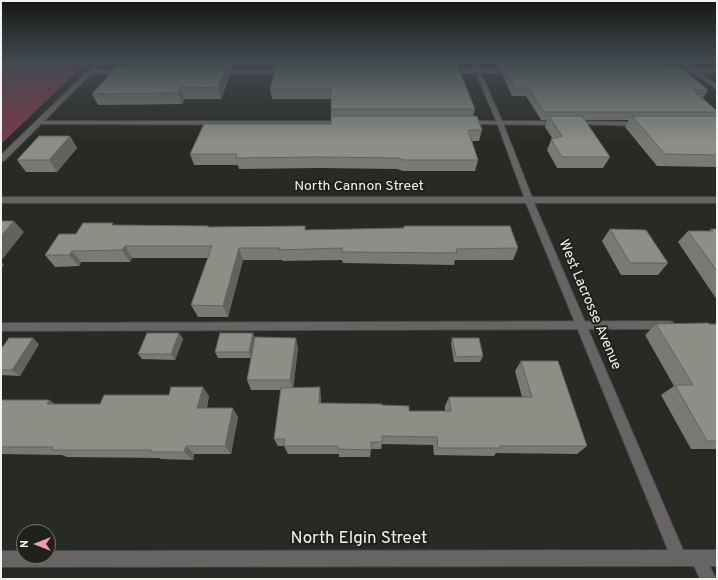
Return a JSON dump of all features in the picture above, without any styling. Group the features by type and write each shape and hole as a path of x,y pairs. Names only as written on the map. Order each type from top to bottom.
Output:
{"street":[{"path":"1,159 73,89"},
{"name":"West Lacrosse Avenue","path":"485,89 529,200 678,559"},
{"path":"39,123 349,123"},
{"path":"460,123 647,124"},
{"name":"North Cannon Street","path":"1,200 717,200"},
{"path":"1,327 677,325"},
{"name":"North Elgin Street","path":"1,559 717,558"},
{"path":"699,559 708,579"}],"shaded area":[{"path":"1,89 59,89 1,144"}],"building":[{"path":"96,89 180,89 178,93 92,94"},
{"path":"331,89 467,89 475,109 331,109"},
{"path":"530,89 707,89 708,90 693,90 717,111 717,112 544,112"},
{"path":"331,116 477,116 482,130 468,130 478,160 404,160 398,158 318,157 236,158 237,154 190,154 204,124 331,124"},
{"path":"549,116 582,116 610,157 562,157 551,139 562,136"},
{"path":"632,116 717,116 717,155 665,154"},
{"path":"39,136 70,136 49,160 17,160"},
{"path":"1,221 14,221 1,236"},
{"path":"83,223 113,223 112,225 209,226 208,227 305,226 305,230 404,228 404,226 510,226 518,248 456,249 457,253 342,252 342,248 279,250 280,248 239,248 223,306 191,305 212,246 125,246 122,250 72,251 69,255 45,255 59,234 76,234"},
{"path":"610,229 646,230 668,263 630,263"},
{"path":"711,229 717,229 717,271 688,231 713,231"},
{"path":"656,324 717,324 717,441 707,441 675,385 693,385"},
{"path":"147,333 179,333 171,354 138,354"},
{"path":"220,333 253,333 249,352 215,352"},
{"path":"255,337 296,338 290,380 247,380"},
{"path":"9,338 33,338 12,370 1,370 1,349"},
{"path":"452,338 479,338 483,356 456,357"},
{"path":"521,361 558,361 587,446 438,448 437,437 382,436 382,442 371,442 371,450 338,449 338,446 284,446 285,439 274,439 281,388 320,387 319,403 382,404 409,406 409,411 451,411 449,397 532,397"},
{"path":"171,387 203,387 197,408 233,408 225,446 186,446 184,452 151,452 151,450 52,450 53,447 1,447 1,400 49,400 47,404 100,404 104,395 169,395"}]}
